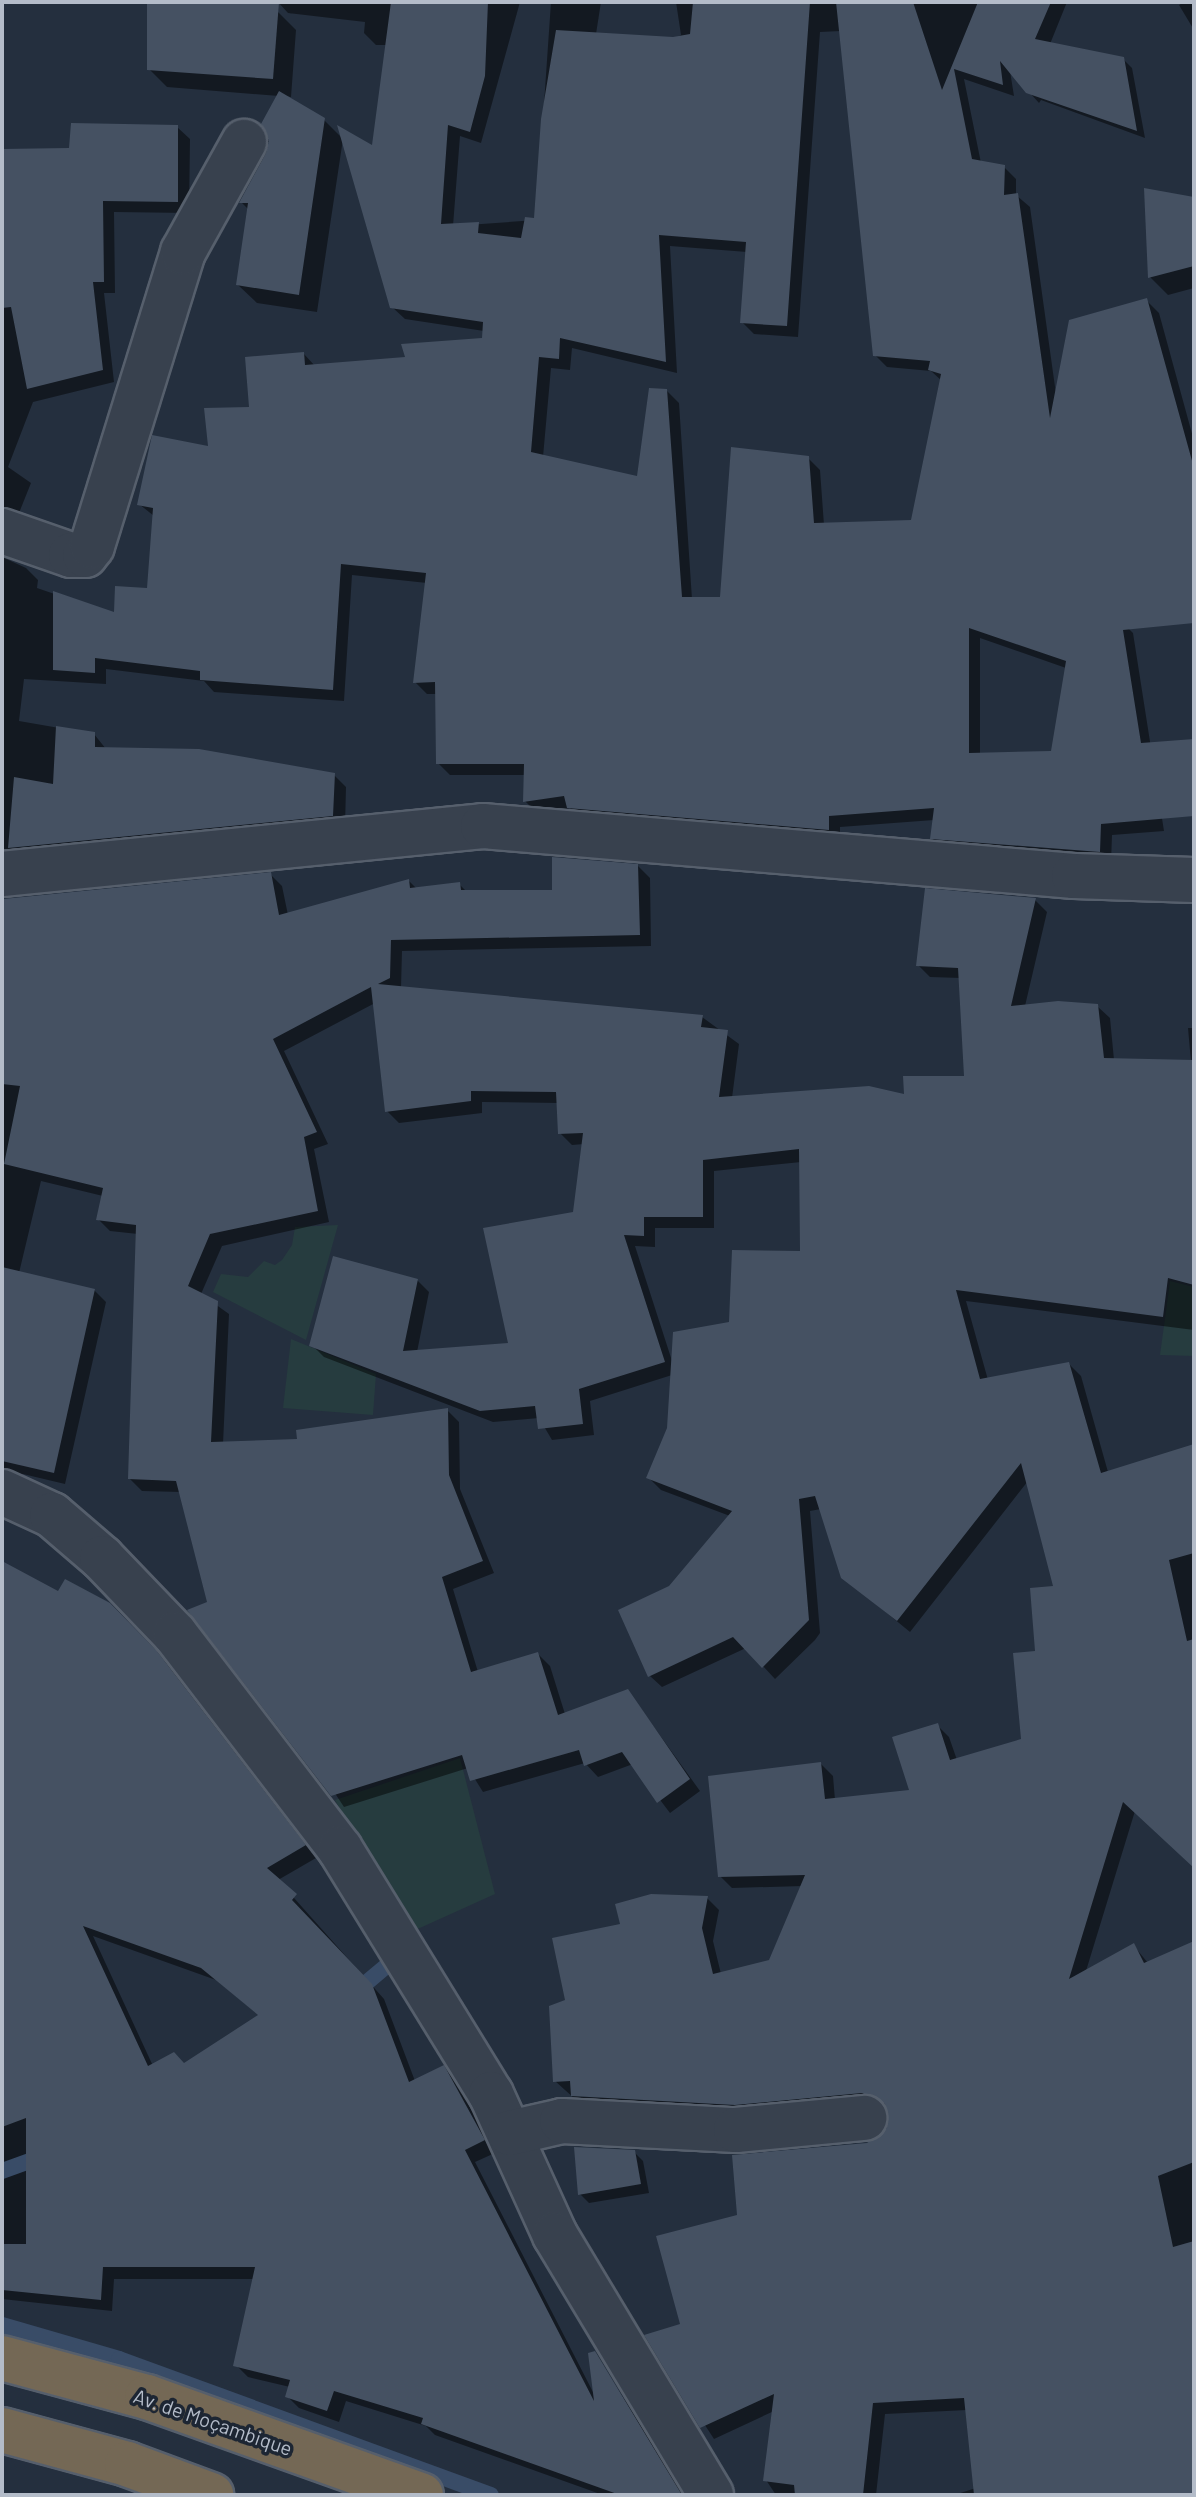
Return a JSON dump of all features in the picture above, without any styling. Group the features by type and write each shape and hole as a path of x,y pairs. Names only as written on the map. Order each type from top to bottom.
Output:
{"highway":[{"name":"Av. de Moçambique","path":"2,2358 147,2397 421,2495"},
{"path":"2,2430 127,2464 211,2495"}],"street":[{"path":"2,531 71,555 85,555 92,546 151,341 183,252 244,142"},
{"path":"2,874 483,826 1074,876 1194,880"},
{"path":"2,1492 52,1515 102,1558 185,1646 340,1849 510,2133 555,2235 711,2495"},
{"path":"510,2133 562,2121 736,2130 864,2118"}],"green space":[{"path":"338,1225 306,1340 213,1292 221,1274 248,1277 264,1261 275,1265 282,1260 292,1245 295,1227"},
{"path":"1170,1281 1194,1287 1194,1356 1160,1355"},
{"path":"291,1339 376,1374 373,1415 283,1408"},
{"path":"460,1758 495,1894 411,1932 335,1800"}],"building":[{"path":"147,2 279,2 273,79 147,70"},
{"path":"391,2 488,2 485,76 470,132 448,125 441,224 479,222 478,233 521,238 525,217 534,218 541,119 556,30 673,37 690,34 693,2 810,2 787,326 740,323 746,242 659,235 666,362 560,338 559,359 539,357 531,452 637,476 649,388 667,389 682,597 720,597 731,447 809,456 814,523 911,520 941,374 928,370 930,361 873,356 836,2 913,2 942,90 978,2 1051,2 1035,39 1124,57 1137,131 1026,93 1000,61 1003,85 954,69 972,159 1005,165 1004,195 1018,193 1050,418 1069,320 1147,298 1194,468 1194,623 1123,630 1141,743 1194,739 1194,816 1101,824 1100,852 930,839 934,808 829,816 829,830 567,808 564,796 523,802 524,764 436,764 435,682 413,683 426,573 341,564 333,690 200,680 200,671 95,658 95,673 53,670 53,591 114,612 115,586 147,588 153,508 137,505 152,435 208,446 204,408 249,407 245,357 304,352 305,365 405,357 401,344 482,338 483,322 390,308 337,125 372,145","holes":["969,628 1066,661 1051,751 969,753"]},
{"path":"279,91 325,118 299,295 236,285 248,203 239,203 266,153 269,141 261,124"},
{"path":"71,123 178,125 178,202 103,201 104,282 93,282 103,370 27,389 11,307 2,308 2,149 69,148"},
{"path":"1144,188 1194,197 1194,266 1148,278"},
{"path":"56,726 95,732 95,747 199,749 335,773 333,816 8,848 14,777 53,784"},
{"path":"552,857 638,864 640,935 391,940 390,978 378,984 703,1015 701,1027 728,1030 719,1097 869,1086 904,1094 903,1076 964,1076 958,968 916,966 925,888 1036,898 1011,1006 1058,1001 1098,1004 1104,1058 1194,1060 1194,1285 1168,1278 1163,1317 956,1290 980,1379 1069,1362 1101,1473 1194,1444 1194,1553 1169,1560 1187,1641 1194,1639 1194,1868 1123,1802 1069,1979 1134,1943 1144,1963 1194,1941 1194,2162 1158,2176 1173,2247 1194,2241 1194,2495 974,2495 964,2398 873,2403 863,2495 795,2495 794,2485 763,2481 774,2394 700,2428 644,2335 680,2324 656,2236 737,2215 732,2155 867,2143 887,2128 885,2104 862,2093 735,2105 571,2096 570,2081 553,2082 549,2006 565,2000 552,1938 620,1924 615,1904 651,1894 708,1896 702,1928 713,1974 769,1960 805,1875 718,1877 708,1776 821,1762 825,1799 909,1790 892,1737 938,1723 950,1760 1021,1739 1013,1653 1035,1651 1030,1588 1053,1586 1021,1463 897,1621 841,1578 815,1496 799,1499 809,1620 762,1668 733,1637 648,1677 618,1610 669,1586 732,1511 646,1478 667,1428 673,1332 729,1322 732,1250 800,1251 799,1149 703,1160 703,1217 644,1217 644,1236 624,1235 665,1362 579,1389 583,1424 538,1429 535,1406 480,1411 309,1346 333,1256 418,1279 403,1351 508,1343 483,1228 573,1212 583,1133 558,1134 556,1092 471,1091 471,1101 385,1112 371,987 273,1039 317,1132 304,1137 318,1211 210,1234 188,1286 218,1301 211,1442 297,1439 296,1430 448,1408 449,1475 483,1561 442,1577 471,1672 538,1652 558,1715 628,1689 690,1779 657,1803 622,1752 584,1766 579,1750 470,1781 462,1755 331,1796 187,1610 207,1602 176,1481 128,1479 136,1225 96,1220 103,1188 4,1164 20,1086 2,1084 3,899 271,872 279,915 409,879 410,888 460,882 461,890 552,890"},
{"path":"2,1267 95,1289 54,1473 2,1461"},
{"path":"2,1561 58,1591 65,1579 110,1603 156,1650 306,1845 267,1868 297,1894 292,1900 372,1984 409,2082 444,2065 485,2140 465,2150 594,2401 588,2353 595,2351 682,2495 620,2495 421,2424 423,2418 334,2391 327,2411 285,2397 290,2380 233,2366 255,2267 103,2267 101,2300 2,2290 2,2244 26,2244 26,2118 2,2127","holes":["83,1926 201,1968 258,2015 184,2063 174,2052 148,2066"]},
{"path":"574,2147 635,2150 641,2184 578,2195"}],"waterway":[{"path":"353,1994 390,1963"},
{"path":"2,2171 46,2155"},
{"path":"2,2325 119,2359 491,2495"}]}
